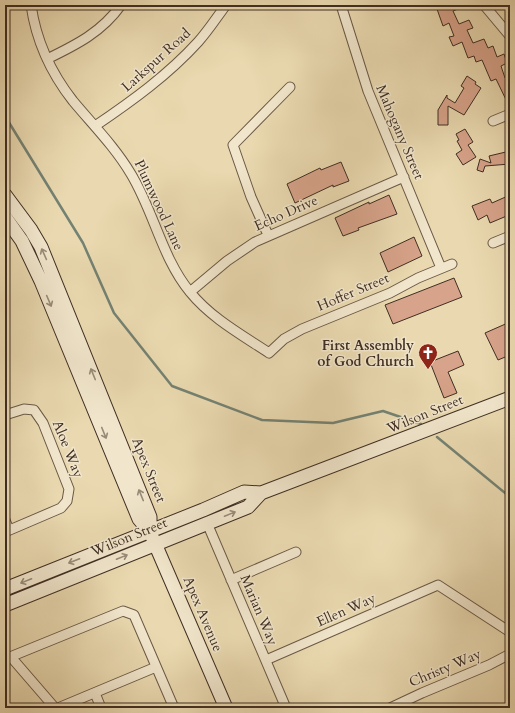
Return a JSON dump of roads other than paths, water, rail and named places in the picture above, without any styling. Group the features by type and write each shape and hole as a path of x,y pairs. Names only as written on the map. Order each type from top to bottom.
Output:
{"main road":[{"name":"Apex Street","path":"5,195 31,230 52,272 150,517 153,538"},
{"name":"Apex Street","path":"5,217 22,241 41,281 139,519 153,538"},
{"name":"Wilson Street","path":"5,605 153,538 244,492 261,493 383,448 510,398"},
{"name":"Wilson Street","path":"5,589 153,538 206,523 248,507 261,493"},
{"name":"Apex Avenue","path":"153,538 226,708"}],"street":[{"name":"Plumwood Lane","path":"31,5 38,36 47,59 61,84 114,149 135,180 172,265 190,292 215,316 269,353"},
{"path":"47,59 90,37 107,22 121,5"},
{"name":"Larkspur Road","path":"95,126 132,101 183,58 199,41 226,5"},
{"name":"Mahogany Street","path":"341,5 368,91 441,268"},
{"path":"484,5 510,36"},
{"path":"268,235 251,197 233,145 290,87"},
{"path":"493,121 510,114"},
{"name":"Echo Drive","path":"190,292 244,249 268,235 404,177"},
{"path":"493,243 510,236"},
{"name":"Hoffer Street","path":"269,353 284,339 302,329 390,293 418,278 452,264"},
{"name":"Aloe Way","path":"5,415 24,409 34,410 43,423 69,489 67,500 61,508 53,513 7,531"},
{"path":"5,520 7,531"},
{"name":"Marian Way","path":"206,523 286,708"},
{"path":"231,580 296,552"},
{"name":"Ellen Way","path":"266,660 438,585 510,632"},
{"path":"156,668 57,708 8,658 123,611 134,615 174,708"},
{"name":"Christy Way","path":"390,708 489,665 510,654"},
{"path":"95,693 101,708"}],"waterway":[{"path":"5,116 83,243 114,313 172,386 262,420 333,423 383,411 421,424"},
{"path":"437,437 510,497"}],"place":[{"name":"First Assembly of God Church","path":"428,370"}]}
